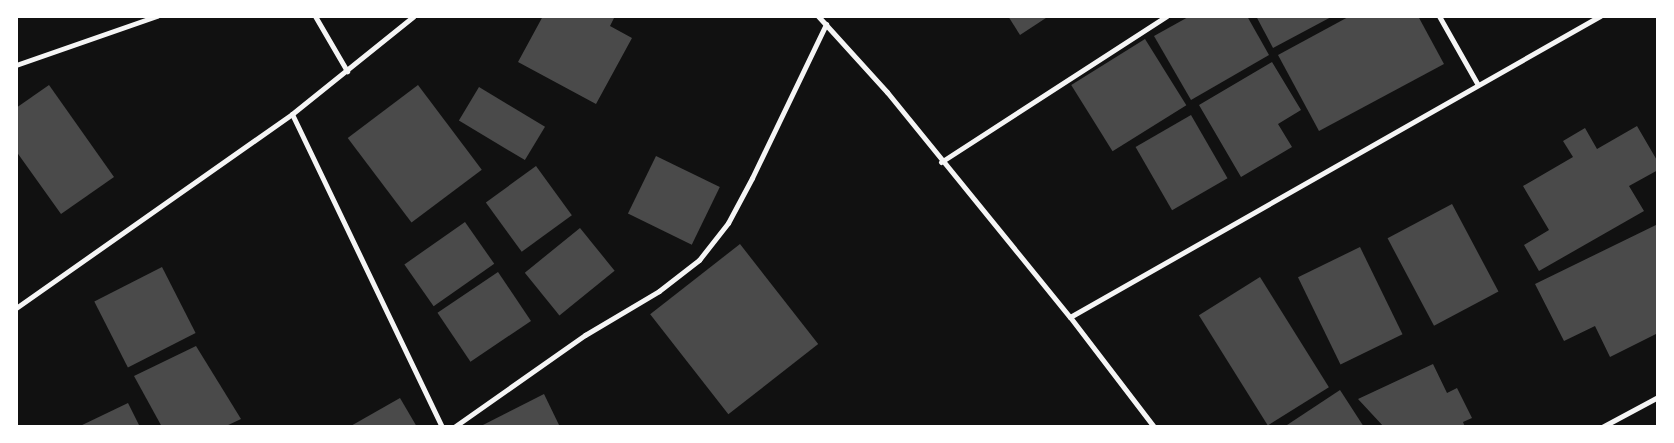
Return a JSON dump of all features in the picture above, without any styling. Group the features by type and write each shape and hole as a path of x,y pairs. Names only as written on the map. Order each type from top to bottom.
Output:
{"street":[{"path":"16,65 157,16"},
{"path":"316,16 347,71"},
{"path":"16,308 292,114 414,16"},
{"path":"818,16 887,92 941,162 1070,317 1154,427"},
{"path":"941,162 1168,16"},
{"path":"1439,16 1478,86"},
{"path":"1070,317 1600,16"},
{"path":"454,427 584,335 659,291 699,260 728,223 748,186 826,24"},
{"path":"292,114 442,427"},
{"path":"1602,427 1658,397"}],"building":[{"path":"543,16 615,16 610,26 632,38 596,104 518,62"},
{"path":"1008,16 1049,16 1020,35"},
{"path":"1190,16 1247,16 1269,55 1191,100 1154,36"},
{"path":"1256,16 1333,16 1273,48"},
{"path":"1350,16 1418,16 1444,64 1319,131 1278,55"},
{"path":"1145,39 1186,105 1113,151 1071,85"},
{"path":"1272,62 1301,110 1278,124 1292,147 1241,177 1199,105"},
{"path":"49,85 114,177 61,214 16,151 16,108"},
{"path":"418,85 482,170 412,223 348,138"},
{"path":"479,87 545,127 525,160 459,120"},
{"path":"1191,115 1228,178 1172,210 1136,147"},
{"path":"1637,126 1658,162 1658,170 1629,186 1644,211 1539,271 1524,245 1549,230 1523,186 1573,157 1563,141 1585,128 1597,149"},
{"path":"656,156 720,187 692,245 628,214"},
{"path":"536,166 572,215 522,252 486,202"},
{"path":"1452,204 1498,291 1434,326 1388,238"},
{"path":"465,222 494,264 434,306 404,264"},
{"path":"1658,224 1658,333 1610,357 1595,326 1564,341 1535,284"},
{"path":"580,228 615,271 559,315 525,273"},
{"path":"740,244 818,344 728,414 650,314"},
{"path":"1360,247 1403,334 1341,364 1298,277"},
{"path":"162,267 196,333 128,367 94,302"},
{"path":"498,272 531,321 470,362 437,313"},
{"path":"1260,277 1329,387 1268,425 1199,315"},
{"path":"196,346 241,419 224,427 162,427 134,376"},
{"path":"1433,364 1447,393 1457,388 1472,418 1463,422 1465,427 1384,427 1358,399"},
{"path":"1340,390 1364,427 1284,427"},
{"path":"544,394 560,427 479,427"},
{"path":"400,398 417,427 349,427"},
{"path":"128,403 140,427 78,427"}]}
